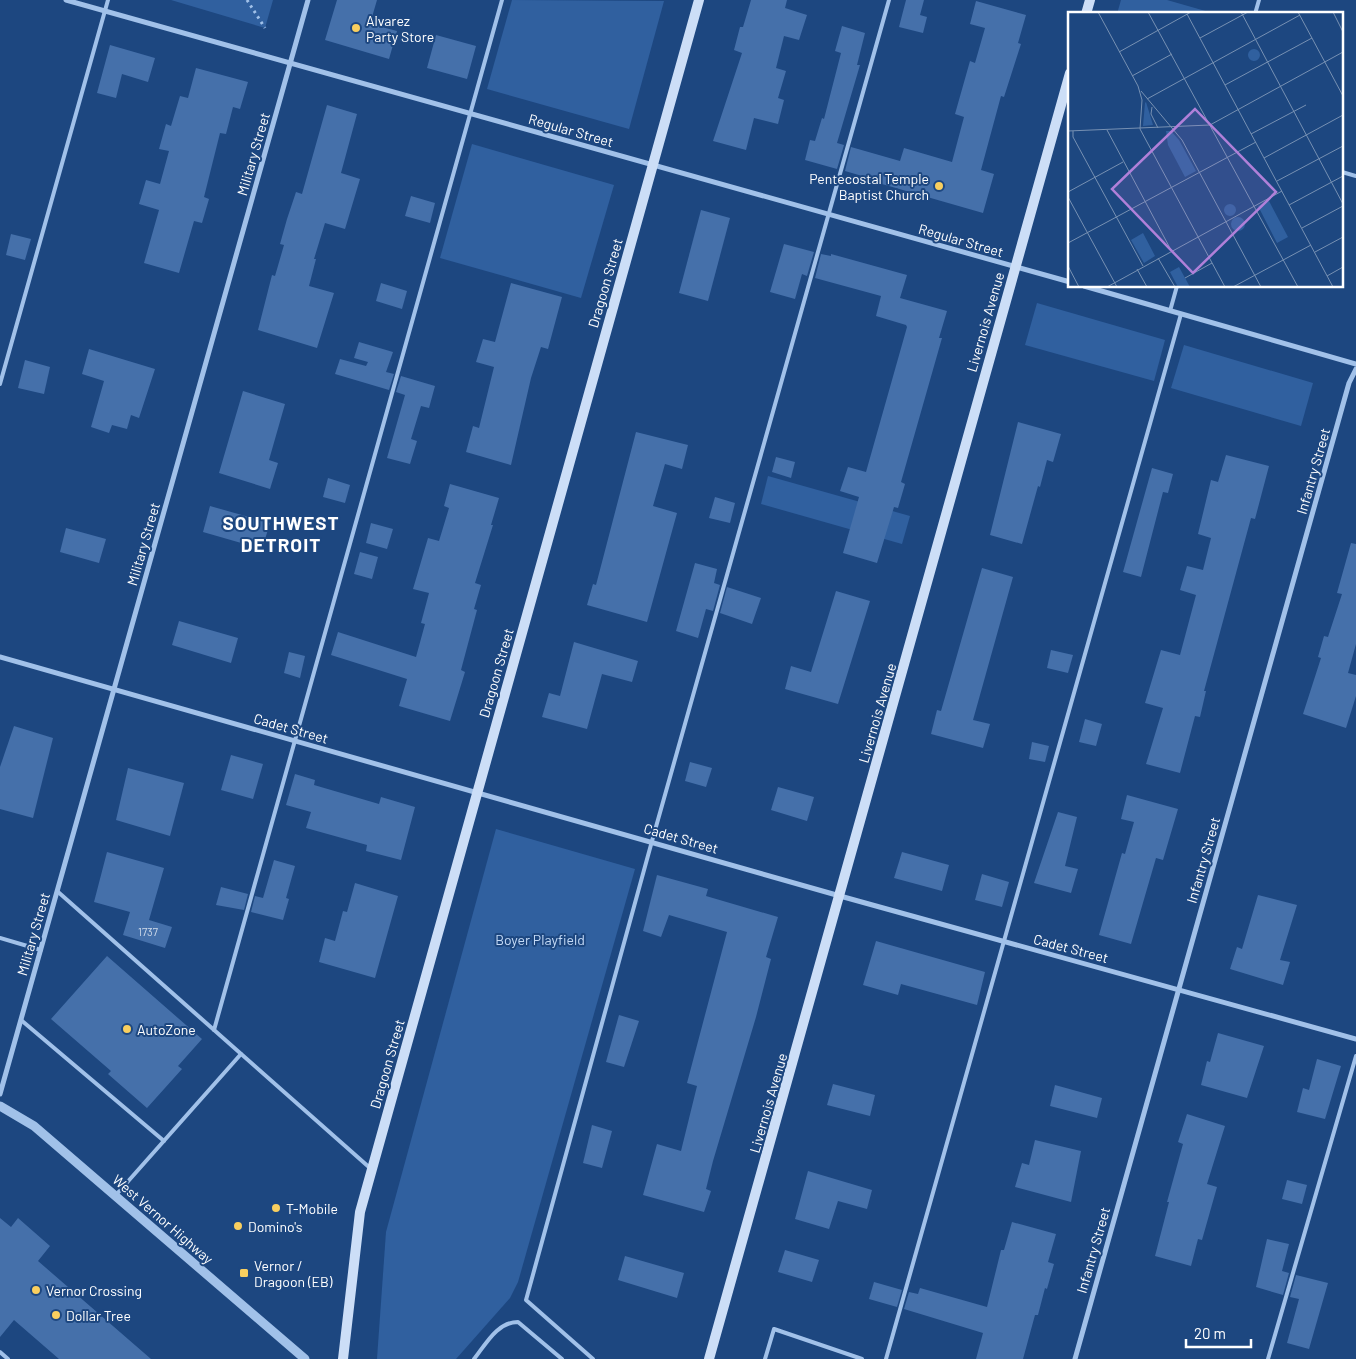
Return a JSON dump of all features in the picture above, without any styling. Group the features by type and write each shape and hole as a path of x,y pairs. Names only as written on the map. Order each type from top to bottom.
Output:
{"main road":[{"name":"Dragoon Street","path":"343,1359 360,1212 699,0"},
{"name":"Livernois Avenue","path":"709,1359 1068,80"}],"street":[{"name":"Regular Street","path":"66,0 1068,281"},
{"name":"Military Street","path":"0,1094 308,0"},
{"path":"1091,288 1356,364"},
{"name":"Infantry Street","path":"1075,1359 1349,383 1356,369"},
{"name":"Cadet Street","path":"0,657 840,896 1356,1040"},
{"name":"West Vernor Highway","path":"0,1106 34,1126 305,1359"}],"lane":[{"path":"0,384 108,0"},
{"path":"214,1030 502,0"},
{"path":"593,1359 526,1300 652,841 889,0"},
{"path":"1170,311 1176,288"},
{"path":"886,1359 1181,314"},
{"path":"57,891 372,1170"},
{"path":"0,938 41,950"},
{"path":"20,1020 164,1141"},
{"path":"115,1196 241,1054"},
{"path":"1268,1359 1356,1056"},
{"path":"474,1359 500,1327 509,1322 518,1322 562,1359"},
{"path":"765,1359 774,1329 862,1359"},
{"path":"0,1352 8,1359"}],"path":[{"path":"247,0 266,28"}],"green space":[{"path":"171,0 273,0 265,28"},
{"path":"512,0 664,1 629,129 487,89"},
{"path":"1121,0 1167,0 1209,12 1118,12"},
{"path":"472,144 614,185 581,298 440,258"},
{"path":"1037,303 1165,340 1154,381 1025,345"},
{"path":"1184,345 1313,383 1301,426 1171,388"},
{"path":"768,476 910,516 902,544 761,504"},
{"name":"Boyer Playfield","path":"496,829 635,869 518,1282 510,1298 456,1359 377,1359 386,1232"}],"building":[{"name":"Alvarez Party Store","path":"337,0 377,0 370,24 397,31 389,59 325,40"},
{"path":"751,0 787,0 785,8 807,15 799,40 784,36 776,68 786,71 778,98 784,100 778,124 754,118 746,150 713,141 742,53 734,50 740,27 743,27"},
{"path":"906,0 924,0 920,15 927,17 923,33 899,27"},
{"path":"976,1 1026,15 1018,43 1021,44 1004,97 1001,96 981,170 994,174 983,213 868,180 869,178 845,171 851,147 900,161 904,148 952,162 964,117 955,114 970,61 975,63 985,28 970,24"},
{"path":"842,26 865,33 857,65 860,65 837,143 844,145 837,169 805,160 810,140 815,141 822,118 824,119 841,53 835,51"},
{"path":"436,35 476,46 467,79 427,68"},
{"path":"110,45 155,58 148,82 122,74 116,98 97,93"},
{"path":"196,68 248,82 240,109 233,107 226,134 220,133 204,197 209,199 202,223 194,221 179,273 144,263 159,210 139,204 146,180 160,184 169,151 159,149 166,124 171,126 180,96 188,98"},
{"path":"327,105 357,114 341,173 360,179 345,229 325,223 314,259 316,259 309,286 334,293 317,348 258,330 272,275 275,276 284,245 280,244 287,219 296,192 302,194"},
{"path":"411,196 435,203 430,223 405,216"},
{"path":"701,210 730,218 708,301 679,293"},
{"path":"11,234 31,239 25,260 6,255"},
{"path":"784,244 814,252 807,276 802,274 795,299 770,292"},
{"path":"821,254 831,256 831,254 907,275 900,298 947,311 939,338 942,338 901,482 905,484 898,508 894,507 877,563 843,553 859,497 840,491 848,467 866,472 907,327 906,325 876,316 881,296 815,278"},
{"path":"381,283 407,291 402,309 376,301"},
{"path":"511,283 562,297 548,349 541,347 531,378 511,465 466,452 473,426 479,428 494,367 476,362 483,339 495,342"},
{"path":"359,342 393,352 386,372 394,374 389,390 335,374 340,359 366,366 368,362 354,358"},
{"path":"89,349 155,369 139,418 131,415 127,429 112,425 109,433 91,427 104,381 82,374"},
{"path":"25,360 50,367 44,394 18,388"},
{"path":"401,376 435,386 429,408 421,406 411,439 417,441 410,464 387,458 405,395 396,392"},
{"path":"243,391 285,404 269,460 278,463 270,489 219,473"},
{"path":"1018,422 1061,434 1053,462 1047,460 1022,544 990,535"},
{"path":"636,432 688,445 682,469 665,464 653,506 677,513 647,622 587,605 593,584 596,585"},
{"path":"1226,455 1269,466 1255,519 1251,518 1204,691 1206,691 1200,717 1195,716 1180,773 1146,764 1163,708 1145,703 1161,650 1180,655 1196,595 1180,590 1187,566 1203,570 1211,538 1198,534 1211,480 1218,482"},
{"path":"776,457 795,462 791,478 772,472"},
{"path":"1152,468 1173,474 1168,493 1163,492 1141,577 1123,572"},
{"path":"328,478 350,485 345,503 323,497"},
{"path":"450,484 499,498 491,525 493,525 475,583 481,585 474,609 477,610 461,670 465,672 450,721 399,706 407,679 331,655 338,632 416,657 425,624 421,623 429,593 413,589 428,538 439,541 449,508 444,506"},
{"path":"715,497 735,503 730,523 709,518"},
{"path":"210,506 270,523 262,549 203,532"},
{"path":"371,523 393,529 387,549 366,543"},
{"path":"66,528 106,539 99,563 60,552"},
{"path":"1351,543 1356,544 1356,644 1348,673 1356,675 1356,696 1346,728 1303,714 1321,658 1318,657 1324,636 1328,637 1342,594 1337,593"},
{"path":"360,552 378,557 372,579 354,574"},
{"path":"695,563 717,569 714,583 720,585 713,611 706,609 698,638 676,631"},
{"path":"982,568 1013,577 973,720 990,724 983,748 931,734 937,710 941,711"},
{"path":"727,587 761,598 752,624 720,613"},
{"path":"836,591 870,601 838,704 785,689 791,666 811,672"},
{"path":"179,621 238,638 231,663 172,645"},
{"path":"574,642 638,661 632,682 602,674 587,729 542,717 549,693 560,696"},
{"path":"1051,650 1073,655 1068,673 1047,668"},
{"path":"289,652 305,656 300,678 284,673"},
{"path":"1085,719 1102,724 1096,746 1079,742"},
{"path":"14,726 53,738 33,818 0,809 0,767"},
{"path":"1032,742 1049,746 1045,762 1029,759"},
{"path":"231,755 263,764 253,799 221,790"},
{"path":"690,762 712,768 706,787 685,781"},
{"path":"128,768 184,783 170,836 116,820"},
{"path":"295,774 315,780 314,785 379,804 381,797 415,807 401,860 366,851 367,845 306,828 311,812 286,805"},
{"path":"778,787 814,797 807,821 771,810"},
{"path":"1127,795 1178,809 1163,860 1156,858 1131,944 1099,935 1122,853 1125,854 1134,822 1121,819"},
{"path":"1058,812 1077,817 1065,866 1078,869 1071,893 1034,883"},
{"path":"107,852 164,868 149,920 172,927 165,948 123,935 130,912 94,902"},
{"path":"902,852 949,865 942,891 894,878"},
{"path":"274,860 295,866 286,898 289,899 283,920 251,912 255,896 263,898"},
{"path":"982,874 1009,882 1002,907 975,900"},
{"path":"657,875 708,889 706,896 778,917 766,957 771,959 756,1017 713,1161 706,1189 711,1191 704,1212 643,1195 657,1144 681,1151 697,1086 687,1083 727,932 669,915 661,937 643,931"},
{"path":"355,883 398,896 375,978 319,962 325,938 335,941 343,911 347,912"},
{"path":"221,887 248,894 244,910 216,905"},
{"path":"1258,895 1297,905 1280,960 1290,962 1283,985 1230,969 1237,947 1242,949"},
{"path":"876,941 985,972 977,1005 901,984 898,995 863,985"},
{"name":"AutoZone","path":"107,956 202,1039 178,1066 182,1069 147,1108 108,1074 111,1071 51,1019"},
{"path":"619,1015 639,1021 624,1067 606,1062"},
{"path":"1218,1033 1264,1046 1247,1098 1201,1085 1207,1061 1210,1062"},
{"path":"1317,1059 1341,1066 1325,1119 1297,1112 1303,1088 1309,1090"},
{"path":"833,1084 875,1095 870,1116 827,1105"},
{"path":"1055,1085 1102,1098 1097,1118 1050,1106"},
{"path":"1187,1114 1225,1126 1207,1184 1217,1187 1202,1240 1198,1239 1191,1266 1155,1256 1183,1144 1178,1142"},
{"path":"592,1125 612,1131 602,1168 583,1163"},
{"path":"1035,1140 1081,1151 1071,1202 1015,1187 1022,1163 1029,1165"},
{"path":"808,1171 872,1190 867,1209 838,1201 829,1229 795,1219"},
{"path":"1287,1180 1307,1185 1302,1204 1282,1199"},
{"name":"Vernor Crossing","path":"0,1218 11,1227 18,1218 50,1246 38,1261 151,1359 59,1359 14,1320 0,1337"},
{"path":"1012,1222 1056,1234 1048,1262 1054,1264 1038,1315 1035,1315 1023,1359 976,1359 983,1333 904,1309 909,1292 918,1294 920,1288 987,1307 1001,1250 1004,1250"},
{"path":"1267,1239 1289,1244 1282,1271 1289,1273 1283,1295 1256,1287"},
{"path":"785,1250 819,1260 812,1282 778,1272"},
{"path":"625,1256 684,1273 677,1298 618,1280"},
{"path":"1296,1275 1328,1283 1309,1349 1287,1343 1299,1299 1290,1297"},
{"path":"874,1282 902,1290 897,1307 869,1299"}],"place":[{"name":"Alvarez Party Store","path":"356,28"},
{"name":"Pentecostal Temple Baptist Church","path":"939,186"},
{"name":"AutoZone","path":"127,1029"},
{"name":"T-Mobile","path":"276,1208"},
{"name":"Domino's","path":"238,1226"},
{"name":"Vernor / Dragoon (EB)","path":"244,1273"},
{"name":"Vernor Crossing","path":"36,1290"},
{"name":"Dollar Tree","path":"56,1315"}],"district":[{"name":"SOUTHWEST DETROIT","path":"281,533"}]}
